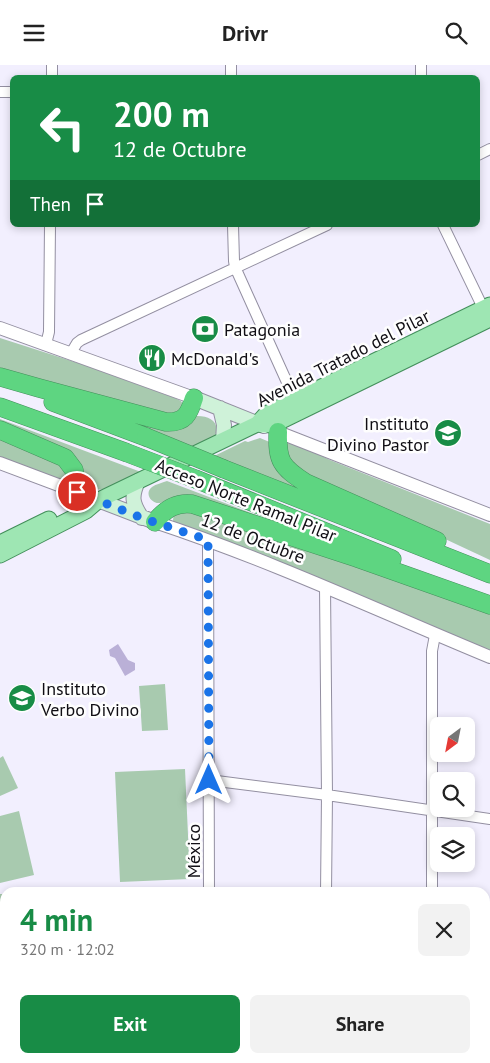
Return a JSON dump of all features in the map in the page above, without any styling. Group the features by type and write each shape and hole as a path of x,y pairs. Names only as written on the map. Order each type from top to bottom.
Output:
{"highway":[{"path":"0,377 166,422 178,422 184,418 188,414 194,398"},
{"name":"Acceso Norte Ramal Pilar","path":"0,383 146,437 490,574"},
{"name":"Acceso Norte Ramal Pilar","path":"0,407 198,480 490,599"},
{"path":"0,430 65,458 74,470 77,492"},
{"path":"278,432 279,457 288,470 298,478 490,565"},
{"path":"149,520 172,506 182,503 192,504 357,558 490,605"}],"main road":[{"name":"Avenida Tratado del Pilar","path":"257,424 266,414 295,400 488,313"},
{"name":"Avenida Tratado del Pilar","path":"257,424 274,425 488,313"},
{"path":"194,398 278,432"},
{"path":"220,408 224,425 223,439"},
{"path":"0,543 81,504 99,500 257,424"},
{"path":"138,481 133,499 136,509 149,520"},
{"name":"12 de Octubre","path":"77,492 149,520"},
{"path":"0,555 86,511 99,500"}],"street":[{"path":"46,344 49,332 50,227"},
{"path":"233,227 234,261 236,267 295,400"},
{"path":"71,353 81,340 324,227"},
{"path":"444,227 488,313"},
{"path":"0,328 194,398"},
{"path":"278,432 490,515"},
{"name":"12 de Octubre","path":"0,463 77,492"},
{"name":"12 de Octubre","path":"149,520 278,567 490,657"},
{"name":"México","path":"208,540 209,887"},
{"path":"325,587 326,887"},
{"path":"432,772 432,651 436,635"},
{"path":"209,780 430,811"},
{"path":"432,817 432,887"},
{"path":"475,817 490,819"}],"green space":[{"path":"0,338 81,364 175,398 181,401 184,406 173,418 0,373"},
{"path":"111,411 209,418 216,426 215,436 187,450 143,434"},
{"path":"0,419 141,472 106,489 99,490 0,426"},
{"path":"0,435 70,469 67,483 0,459"},
{"path":"260,438 272,443 277,462 394,525 208,459 245,441 248,442"},
{"path":"288,443 302,446 330,460 490,524 490,560 289,466 284,446"},
{"path":"167,481 288,527 187,496 175,497 160,503 151,500 149,495 150,489"},
{"path":"190,508 490,612 490,652 174,524 174,513"},
{"path":"165,684 168,730 142,731 139,686"},
{"path":"3,756 18,788 0,796 0,758"},
{"path":"185,769 190,879 120,882 115,772"},
{"path":"19,811 34,875 0,883 0,816"}],"shaded area":[{"path":"118,644 128,660 135,663 135,670 125,676 115,658 110,656 109,650"}],"place":[{"name":"Patagonia","path":"205,329"},
{"name":"McDonald's","path":"152,358"},
{"name":"Instituto Divino Pastor","path":"448,433"},
{"name":"Instituto Verbo Divino","path":"22,698"}],"route":[{"path":"77,492 142,518 208,540 209,780"}]}
